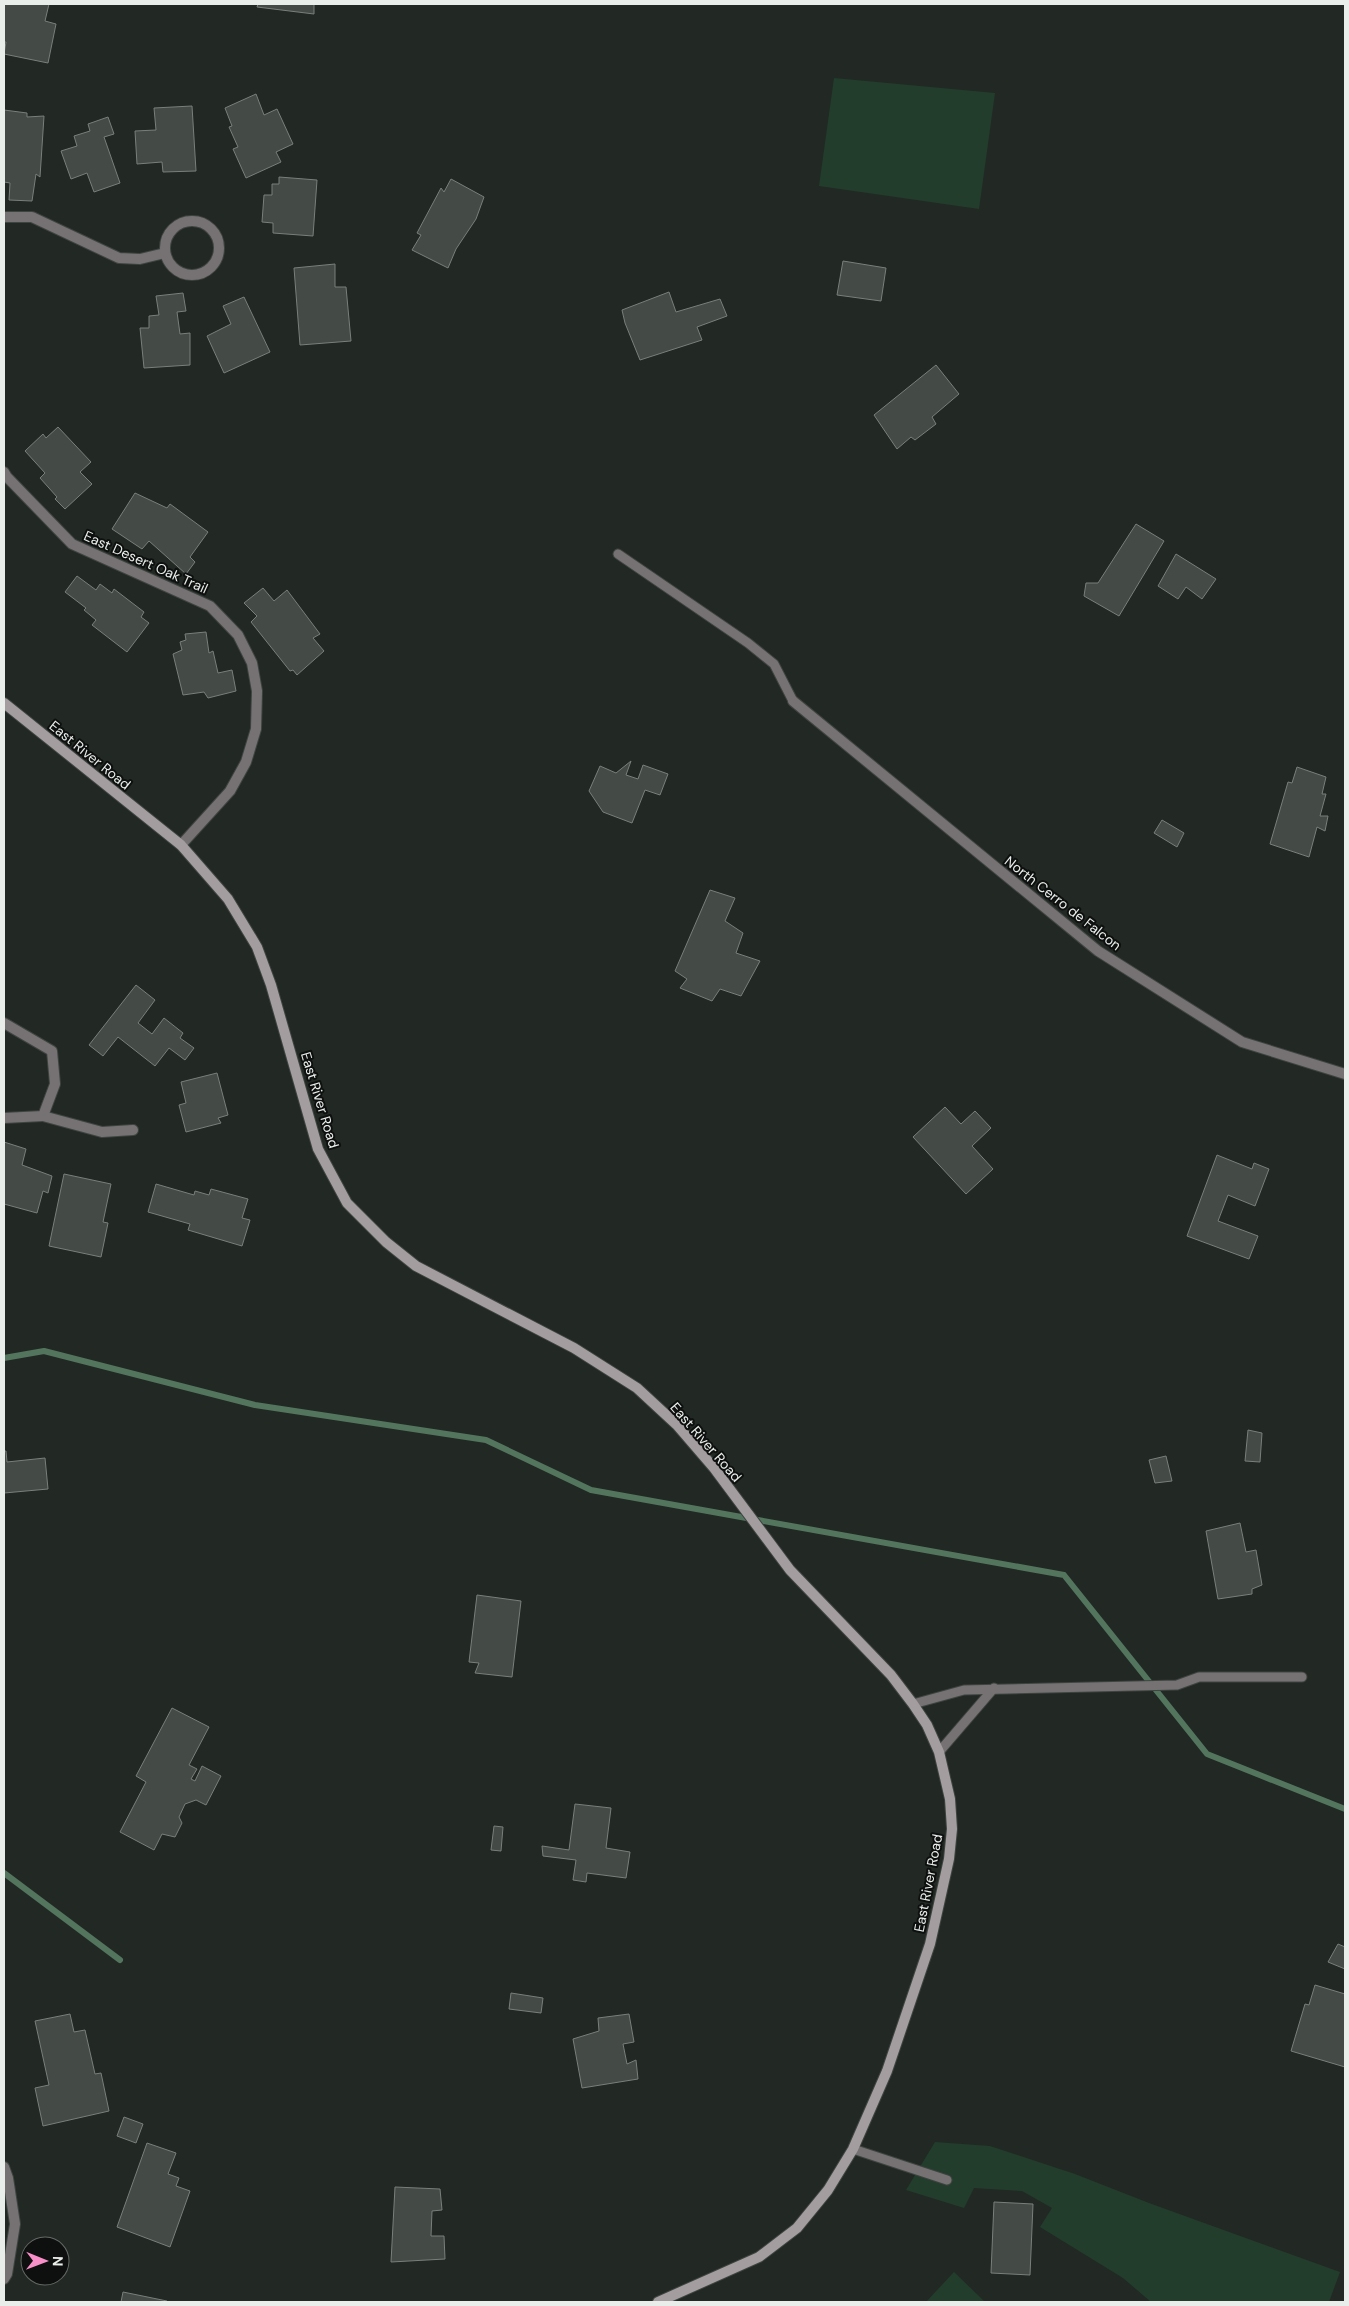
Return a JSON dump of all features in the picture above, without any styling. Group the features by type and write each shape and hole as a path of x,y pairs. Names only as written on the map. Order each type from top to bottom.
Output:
{"street":[{"path":"4,217 32,216 119,258 140,259 165,252"},
{"path":"187,221 204,224 216,235 218,244 215,262 200,274 182,273 174,268 165,252 167,236 172,229 187,221"},
{"name":"East Desert Oak Trail","path":"4,472 72,544 210,606 238,635 252,663 257,690 256,729 246,762 230,790 181,845"},
{"name":"North Cerro de Falcon","path":"793,701 1098,951 1242,1042 1345,1074"},
{"name":"East River Road","path":"4,703 181,845 228,898 257,947 271,985 318,1149 347,1203 386,1242 416,1266 447,1284 533,1325 637,1388 677,1425 714,1468 790,1570 891,1675 914,1704 939,1752 950,1799 952,1829 949,1859 930,1944 887,2071 853,2149 828,2190 797,2228 759,2257 658,2302"},
{"path":"4,1023 52,1051 55,1084 43,1116"},
{"path":"4,1118 43,1116 102,1132 133,1130"},
{"path":"4,2167 7,2173 15,2224 7,2274 4,2279"}],"lane":[{"path":"618,554 748,643 774,664 793,701"},
{"path":"914,1704 964,1690 1177,1684 1199,1677 1302,1677"},
{"path":"939,1752 994,1688"},
{"path":"853,2149 946,2180"}],"green space":[{"path":"834,78 995,93 979,209 819,186"},
{"path":"935,2142 990,2146 1075,2174 1149,2203 1340,2272 1329,2302 1151,2302 1123,2278 1040,2227 1052,2208 1022,2191 974,2188 964,2208 906,2190"},
{"path":"954,2272 985,2302 926,2302"}],"building":[{"path":"4,4 49,4 45,21 56,24 48,63 4,54 6,42 4,42"},
{"path":"258,4 314,4 314,14 257,7"},
{"path":"256,94 264,115 277,109 293,144 276,152 281,162 246,178 233,149 238,147 229,127 232,126 225,108"},
{"path":"192,106 196,171 163,172 162,162 137,164 135,131 156,130 154,108"},
{"path":"4,110 27,113 27,117 44,116 40,177 36,174 32,201 9,200 10,183 4,182"},
{"path":"108,117 114,134 104,137 120,183 94,192 87,173 71,179 61,151 77,146 74,136 90,131 88,124"},
{"path":"279,177 317,180 313,236 273,233 273,223 262,222 264,195 272,195 272,184 279,184"},
{"path":"451,179 484,197 476,219 456,249 448,268 412,250 421,235 417,233 441,188 444,192"},
{"path":"843,261 886,268 881,301 837,295"},
{"path":"335,264 335,287 346,287 351,341 300,345 294,268"},
{"path":"669,292 676,312 720,299 727,316 697,327 702,340 640,360 625,323 622,310"},
{"path":"183,293 186,311 177,312 180,334 190,333 190,365 144,368 140,328 149,328 149,316 159,315 156,296"},
{"path":"244,297 270,352 224,373 207,336 231,324 223,306"},
{"path":"936,365 959,394 932,417 936,424 915,440 911,437 897,449 874,415"},
{"path":"58,427 91,462 80,472 92,484 65,509 55,499 57,497 40,478 45,473 25,451 43,434 46,438"},
{"path":"135,493 167,508 170,504 208,532 190,557 195,562 186,574 149,541 142,549 112,529"},
{"path":"1136,524 1164,541 1119,616 1084,596 1086,583 1098,583"},
{"path":"1176,554 1216,579 1202,599 1186,587 1178,599 1158,586"},
{"path":"77,576 96,590 100,584 112,593 114,589 144,612 141,617 149,623 127,652 92,625 96,620 84,610 86,608 65,592"},
{"path":"263,588 274,601 287,590 320,634 313,638 324,651 297,675 293,670 290,671 251,622 257,616 244,603"},
{"path":"206,632 209,653 213,651 218,673 232,670 236,691 208,698 204,692 183,695 173,654 182,650 180,642 186,640 185,634"},
{"path":"631,761 626,775 638,779 643,765 668,774 660,795 645,790 632,823 603,812 589,791 600,766 616,773"},
{"path":"1297,767 1326,777 1322,794 1326,794 1320,816 1328,816 1325,831 1317,827 1309,857 1270,844 1288,782 1292,783"},
{"path":"1162,820 1184,833 1177,847 1154,833"},
{"path":"710,890 735,898 725,921 743,933 736,953 760,961 741,996 720,989 712,1001 680,988 687,979 675,971"},
{"path":"136,985 155,1000 138,1023 152,1034 164,1018 183,1033 180,1038 194,1048 185,1060 169,1048 155,1066 118,1037 103,1056 89,1045"},
{"path":"217,1073 228,1115 218,1118 221,1123 186,1132 179,1105 186,1103 181,1082"},
{"path":"945,1107 961,1124 975,1111 991,1128 972,1146 993,1169 966,1194 913,1137"},
{"path":"4,1142 26,1149 22,1165 52,1176 48,1193 43,1191 37,1213 4,1204"},
{"path":"1217,1155 1252,1169 1254,1163 1269,1169 1255,1206 1228,1195 1218,1221 1258,1236 1249,1259 1187,1236"},
{"path":"64,1174 111,1184 103,1222 108,1223 101,1257 49,1246"},
{"path":"156,1184 194,1195 195,1191 209,1195 211,1189 248,1199 242,1218 250,1220 242,1246 188,1230 190,1224 148,1212"},
{"path":"1248,1430 1262,1433 1260,1462 1245,1461"},
{"path":"4,1451 6,1451 7,1462 45,1458 48,1489 4,1493"},
{"path":"1166,1456 1172,1481 1155,1483 1149,1460"},
{"path":"1240,1523 1246,1552 1256,1550 1262,1585 1252,1589 1252,1594 1218,1599 1206,1531"},
{"path":"477,1595 521,1601 512,1677 475,1673 479,1663 469,1662"},
{"path":"172,1708 209,1727 189,1765 197,1769 191,1779 195,1781 202,1766 221,1776 206,1805 196,1800 185,1804 179,1817 182,1823 175,1837 162,1834 154,1850 120,1832 146,1782 136,1776"},
{"path":"575,1804 611,1808 606,1848 630,1852 626,1878 587,1873 586,1882 573,1880 576,1860 543,1856 542,1846 569,1850"},
{"path":"494,1826 503,1827 501,1851 491,1850"},
{"path":"1338,1944 1345,1947 1345,1969 1328,1962"},
{"path":"1315,1985 1345,1994 1345,2067 1291,2051 1305,2004 1309,2005"},
{"path":"511,1993 543,1998 541,2013 509,2009"},
{"path":"70,2014 74,2032 85,2030 95,2074 101,2073 109,2111 43,2126 35,2088 49,2085 35,2021"},
{"path":"629,2014 634,2042 623,2044 627,2064 636,2060 638,2079 582,2088 573,2039 599,2031 598,2018"},
{"path":"124,2117 143,2124 136,2143 117,2136"},
{"path":"147,2143 176,2153 168,2174 179,2178 176,2186 190,2191 170,2247 117,2227"},
{"path":"395,2187 440,2189 442,2210 432,2211 431,2236 444,2236 445,2259 391,2262"},
{"path":"994,2202 1033,2204 1030,2275 991,2273"},
{"path":"123,2292 167,2301 167,2302 121,2302"}],"waterway":[{"path":"4,1358 44,1351 255,1405 486,1440 591,1490 1064,1575 1207,1754 1345,1809"},
{"path":"4,1873 120,1960"}]}
